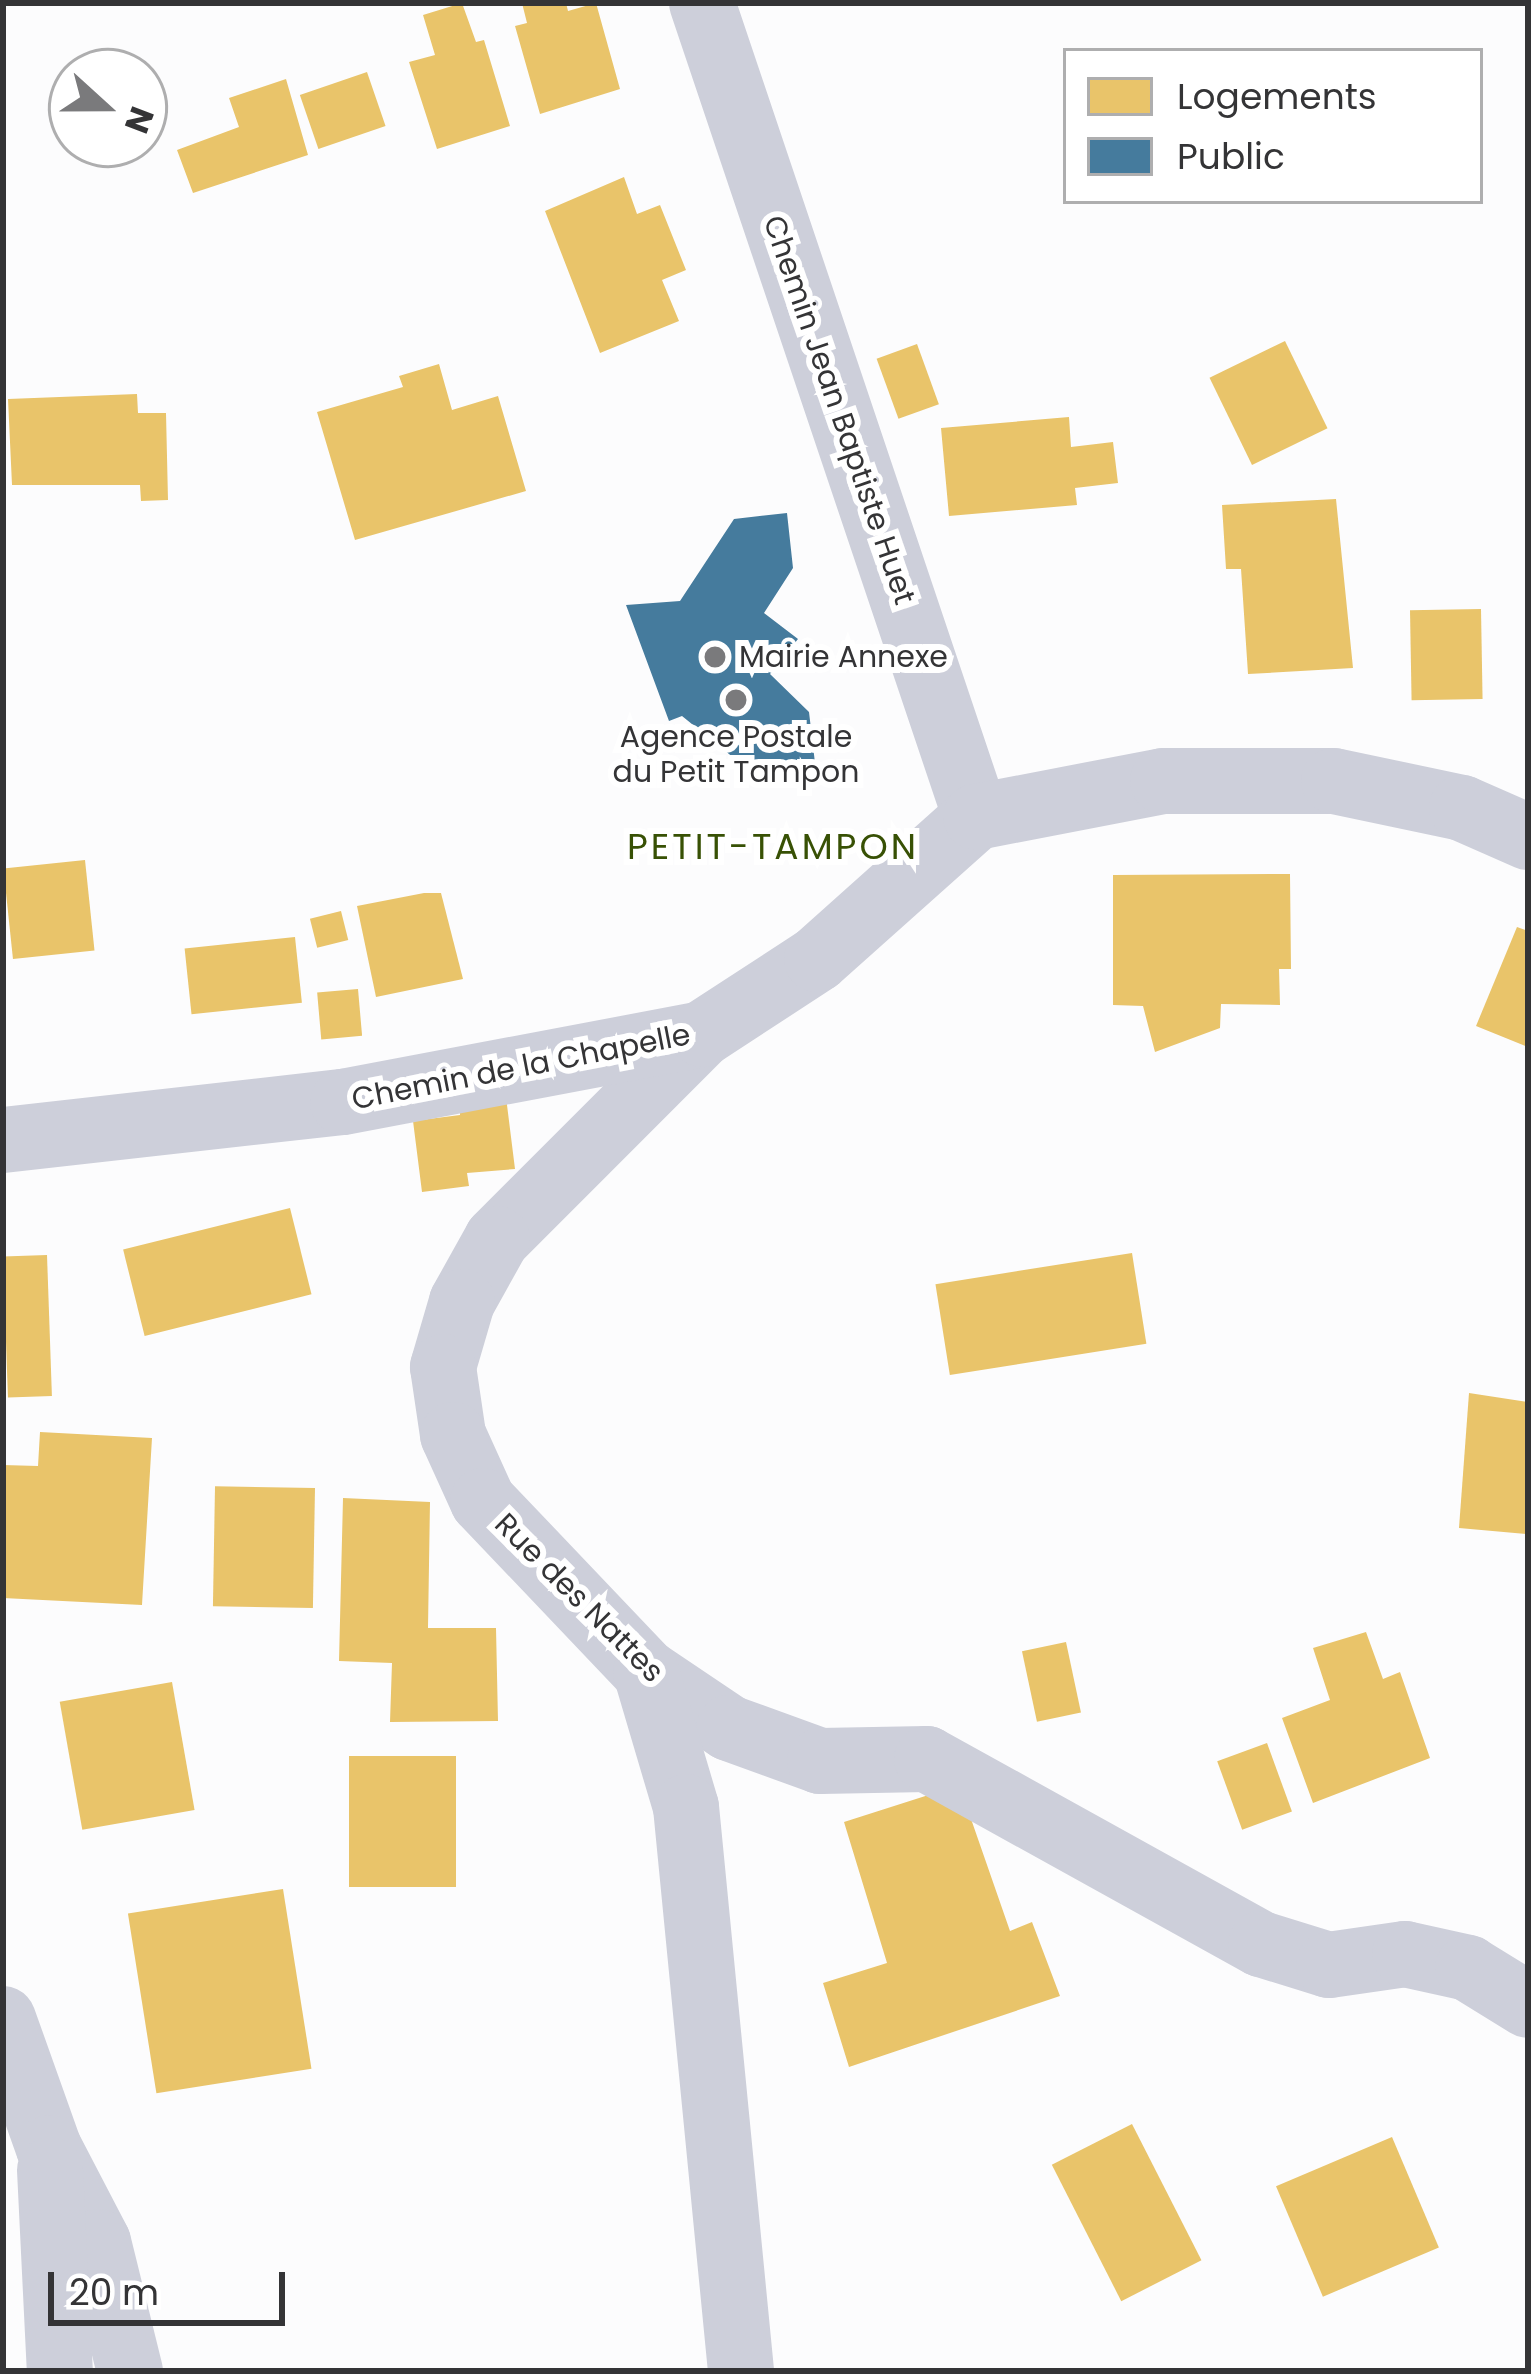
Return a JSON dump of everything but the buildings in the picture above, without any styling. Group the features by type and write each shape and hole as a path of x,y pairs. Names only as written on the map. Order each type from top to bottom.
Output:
{"street":[{"name":"Chemin Jean Baptiste Huet","path":"702,3 976,817"},
{"path":"976,817 1163,782 1334,782 1462,808 1528,837"},
{"name":"Chemin de la Chapelle","path":"3,1140 343,1102 703,1034 817,959 976,817"},
{"name":"Rue des Nattes","path":"703,1034 497,1239 462,1302 443,1367 452,1436 484,1502 646,1672 729,1728 820,1761 927,1759 1262,1944 1330,1965 1405,1954 1468,1968 1528,2005"},
{"path":"646,1672 686,1808 741,2371"},
{"path":"3,2019 50,2148 98,2242 130,2371"},
{"path":"50,2148 60,2371"}],"place":[{"name":"Mairie Annexe","path":"715,657"},
{"name":"Agence Postale du Petit Tampon","path":"736,700"}],"district":[{"name":"PETIT-TAMPON","path":"773,847"}]}
